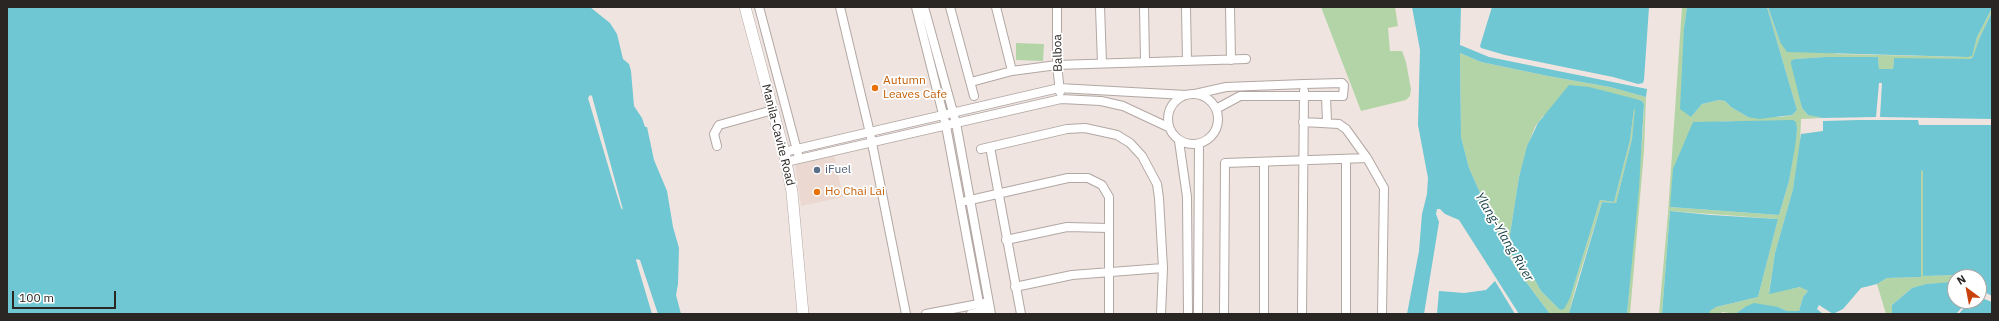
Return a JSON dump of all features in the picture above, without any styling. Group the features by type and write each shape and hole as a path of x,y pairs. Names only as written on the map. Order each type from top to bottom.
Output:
{"main road":[{"name":"Manila-Cavite Road","path":"745,7 785,157 792,192 802,314"}],"street":[{"path":"759,7 799,159"},
{"path":"840,7 870,133 906,314"},
{"path":"916,7 946,126 981,313"},
{"path":"924,7 956,123 991,312 971,314"},
{"path":"950,7 974,96"},
{"path":"996,7 1012,71"},
{"name":"Balboa","path":"1058,7 1057,64 1061,99"},
{"path":"1100,7 1102,63"},
{"path":"1144,7 1146,61"},
{"path":"1186,7 1187,61"},
{"path":"1230,7 1231,60"},
{"path":"971,82 1012,71 1057,64 1246,59"},
{"path":"785,157 796,149 1059,88 1186,95 1226,87 1304,84 1344,85 1343,95 1240,96 1216,108"},
{"path":"1302,314 1304,84"},
{"path":"785,157 799,159 1061,99 1101,101 1123,106 1168,127 1174,137 1179,141 1185,144 1199,144 1206,141 1216,130 1218,123 1216,108 1211,101 1204,96 1195,94"},
{"path":"1168,127 1169,111 1179,98 1186,95"},
{"path":"1326,96 1327,122"},
{"path":"717,146 714,134 719,125 773,110"},
{"path":"1304,122 1327,122 1339,124 1346,128 1367,158 1384,188 1382,314"},
{"path":"981,149 1067,130 1085,128 1117,135 1130,143 1142,156 1157,184 1163,268 1161,314"},
{"path":"1179,141 1187,196 1188,314"},
{"path":"1198,314 1197,268 1199,144"},
{"path":"990,147 1006,240 1021,314"},
{"path":"1224,314 1224,163 1367,158"},
{"path":"1346,159 1346,314"},
{"path":"1264,162 1264,314"},
{"path":"960,202 1068,178 1088,178 1102,185 1109,197 1109,314"},
{"path":"1006,240 1067,227 1109,228"},
{"path":"1015,287 1072,275 1163,268"},
{"path":"1188,268 1197,268"},
{"path":"926,314 989,302"}],"shaded area":[{"path":"834,155 843,197 801,206 795,163"}],"green space":[{"path":"1321,7 1395,7 1398,26 1388,28 1390,51 1402,51 1406,62 1411,89 1410,96 1406,100 1361,111"},
{"path":"1682,7 1687,7 1684,28 1691,117 1702,104 1719,100 1725,101 1731,107 1748,117 1781,117 1792,115 1797,110 1767,7 1780,42 1838,54 1967,57 1974,48 1977,37 1992,8 1992,12 1980,37 1973,57 1970,59 1894,59 1893,69 1879,69 1878,57 1826,57 1795,59 1802,108 1808,115 1823,118 1801,119 1800,144 1793,189 1775,253 1769,293 1801,287 1808,291 1803,297 1799,311 1787,311 1778,307 1745,307 1735,314 1722,312 1720,314 1709,314 1709,311 1716,307 1758,297 1778,219 1670,211 1662,314 1659,314 1668,213","holes":["1693,122 1745,122 1797,130 1789,181 1779,215 1670,207"]},
{"path":"1016,43 1044,44 1043,61 1016,60"},
{"path":"1460,53 1481,62 1610,87 1646,97 1644,151 1630,314 1627,314 1644,104 1642,101 1615,94 1543,116 1535,127 1527,147 1519,177 1508,247 1530,271 1541,291 1560,310 1570,298 1600,200 1614,202 1630,140 1634,109 1636,109 1632,139 1616,203 1602,202 1576,286 1569,313 1571,314 1550,314 1517,270 1506,251 1469,168 1461,137"},
{"path":"1920,170 1923,170 1923,276 1947,275 1947,283 1926,284 1912,288 1892,305 1892,314 1886,314 1877,284 1887,278 1920,277"}],"water":[{"path":"7,7 590,7 610,23 617,34 623,59 629,64 631,71 634,106 642,118 645,127 647,127 654,160 667,191 673,227 679,248 678,284 676,295 681,314 7,314"},
{"path":"1412,7 1461,7 1460,45 1489,57 1647,89 1646,97 1610,87 1481,62 1460,53 1461,137 1469,168 1506,251 1517,270 1550,314 1519,314 1459,220 1445,214 1440,209 1437,209 1436,214 1439,222 1424,314 1407,314 1419,251 1422,214 1427,194 1428,178 1418,125 1420,50"},
{"path":"1492,7 1649,7 1643,83 1638,84 1613,77 1505,55 1481,48 1480,46"},
{"path":"1687,7 1767,7 1797,110 1792,115 1759,119 1748,117 1731,107 1725,101 1719,100 1702,104 1691,117 1680,109 1684,28"},
{"path":"1768,7 1992,8 1977,37 1972,56 1967,57 1787,52 1780,42"},
{"path":"1992,12 1992,119 1880,117 1882,83 1879,83 1876,117 1823,118 1808,115 1802,108 1791,61 1795,59 1826,57 1878,57 1879,69 1893,69 1894,58 1970,59 1973,57 1980,37"},
{"path":"1569,85 1589,87 1636,99 1642,101 1644,104 1639,188 1627,314 1569,313 1602,202 1616,203 1632,139 1635,109 1630,140 1614,202 1600,200 1570,298 1564,309 1560,310 1541,291 1530,271 1520,268 1508,247 1519,177 1527,146 1538,123"},
{"path":"1793,120 1796,122 1797,130 1795,147 1789,181 1779,215 1670,207 1673,169 1693,122"},
{"path":"1918,120 1919,125 1992,125 1992,296 1987,293 1987,269 1947,269 1947,275 1923,276 1923,171 1921,170 1921,277 1887,278 1877,284 1861,288 1843,309 1833,314 1819,305 1817,309 1823,314 1735,314 1754,303 1778,307 1787,311 1799,311 1803,297 1808,291 1800,287 1769,294 1775,253 1793,189 1801,134 1823,131 1823,121"},
{"path":"1670,211 1778,219 1758,297 1716,307 1710,311 1709,314 1662,314"},
{"path":"1495,281 1515,314 1437,314 1439,291 1464,293 1486,290"},
{"path":"1947,283 1947,309 1960,309 1956,314 1892,314 1892,305 1912,288 1926,284"},
{"path":"1987,300 1992,302 1992,314 1959,314 1963,309 1987,309"}],"pier":[{"path":"590,95 592,96 623,210 621,208 588,98"},
{"path":"636,260 640,260 658,314 652,314"}],"place":[{"name":"Autumn Leaves Cafe","path":"875,88"},
{"name":"iFuel","path":"817,170"},
{"name":"Ho Chai Lai","path":"817,192"}],"water label":[{"name":"Ylang-Ylang River","path":"1504,237"}]}
